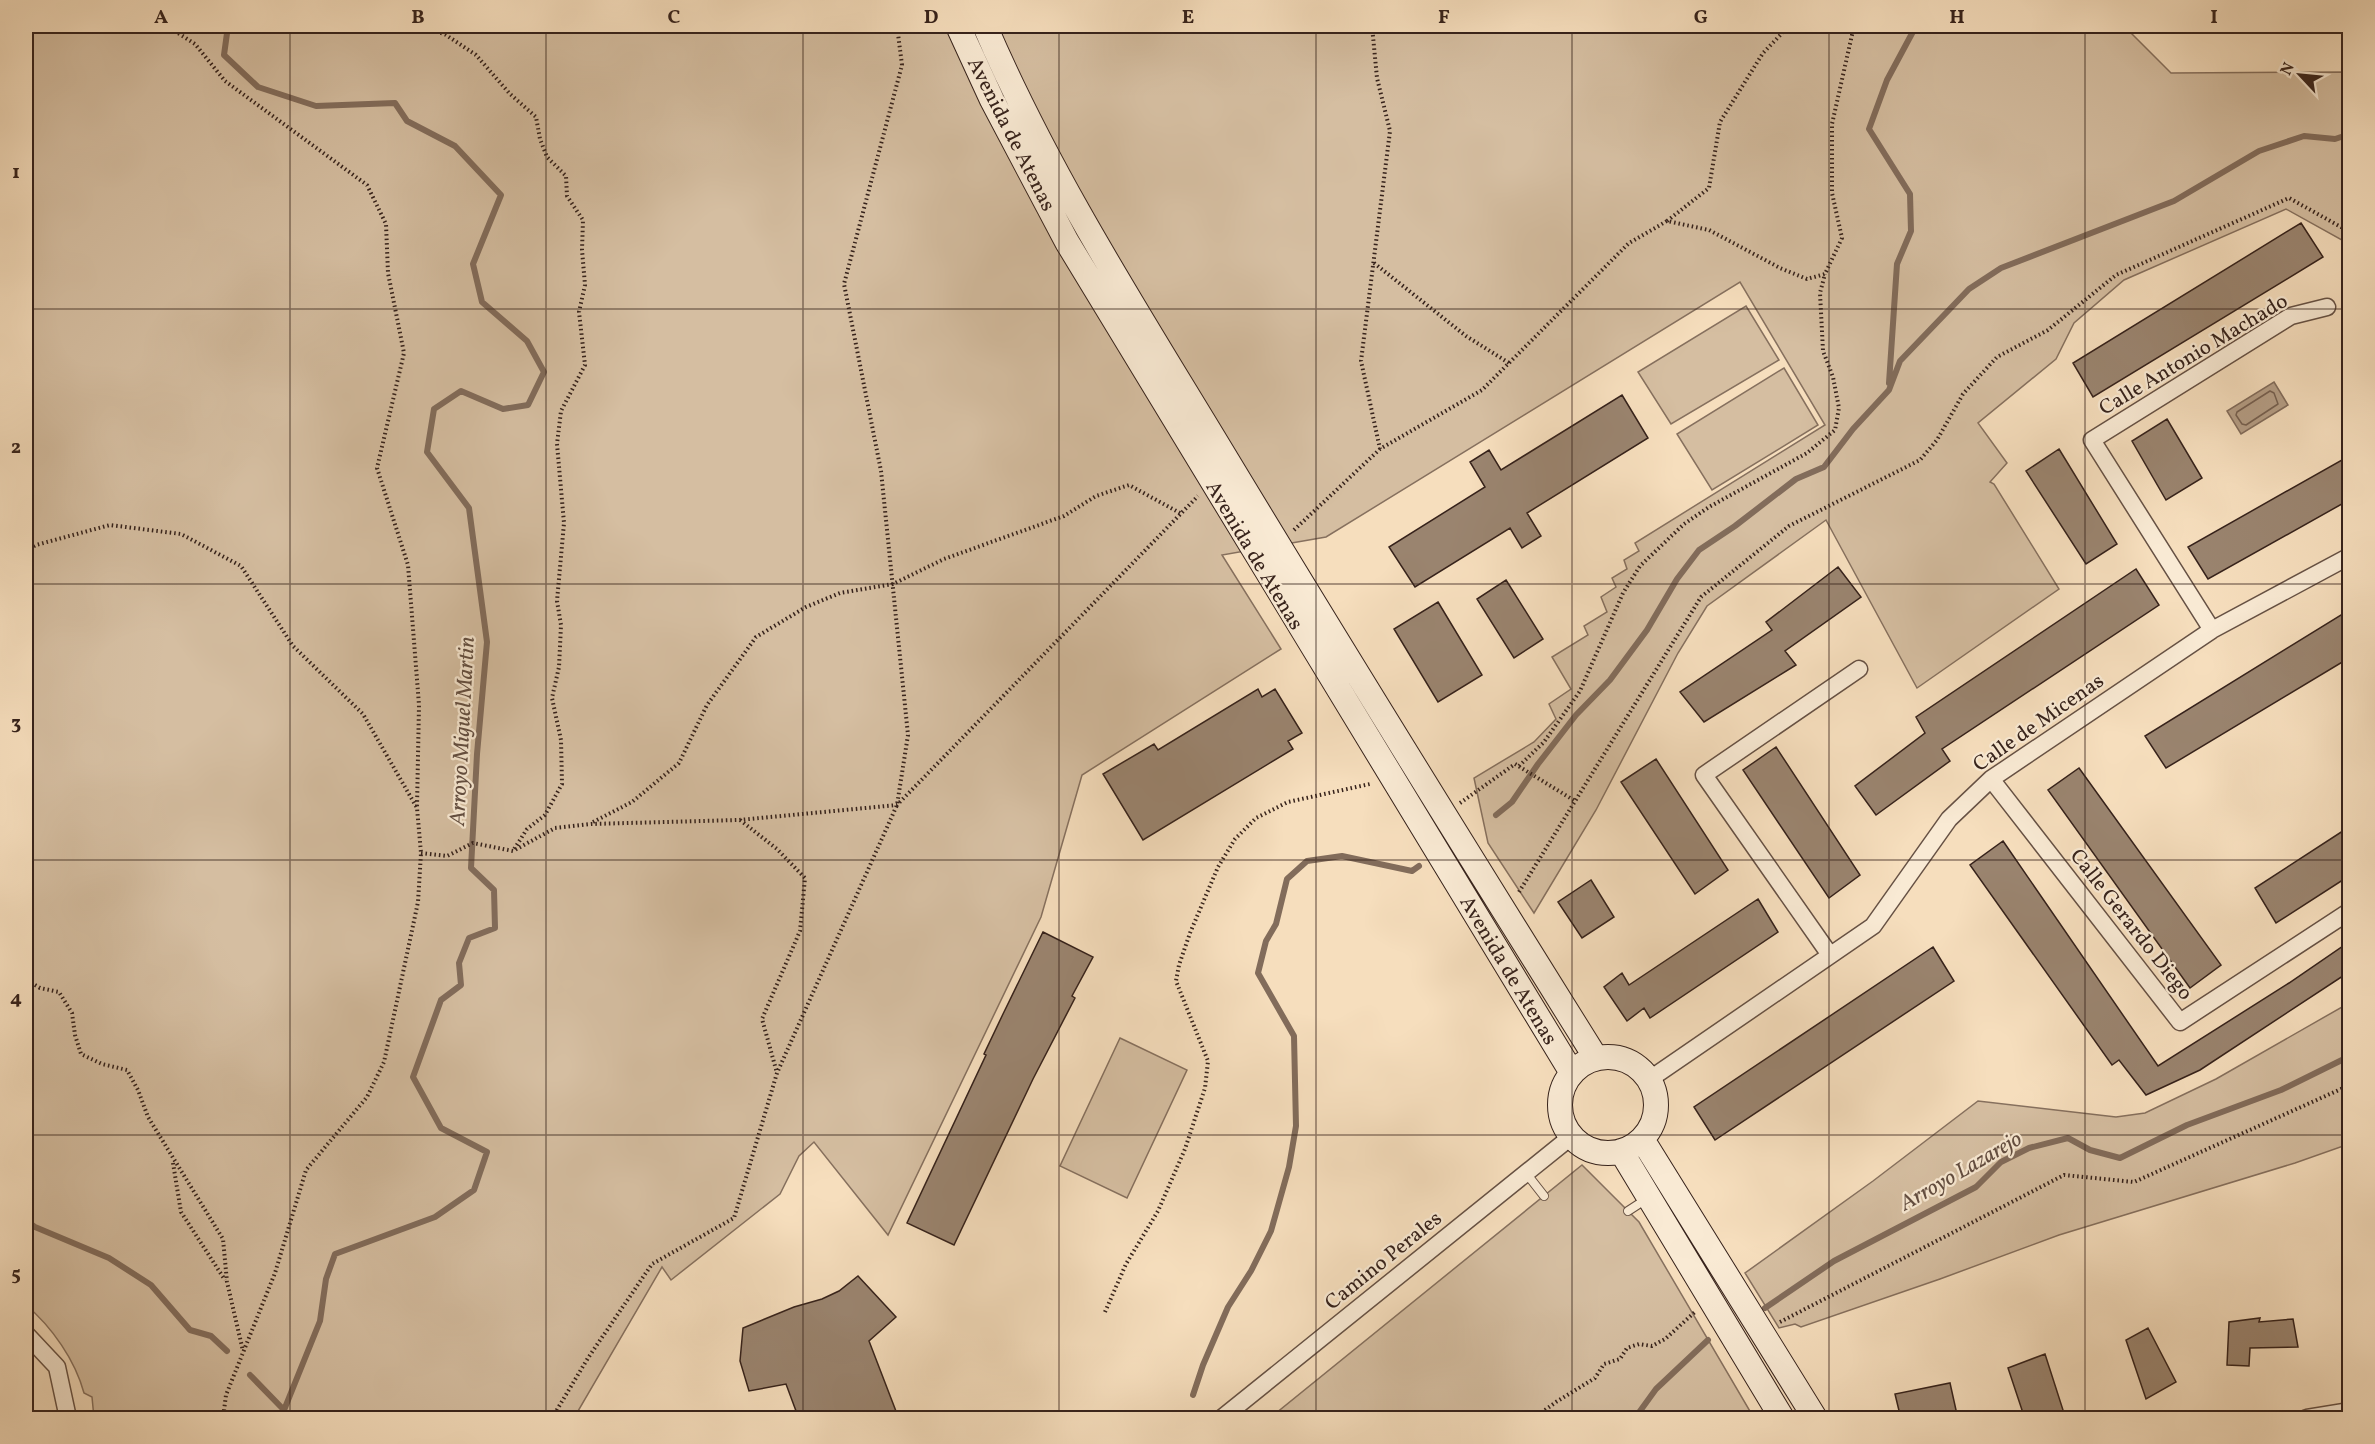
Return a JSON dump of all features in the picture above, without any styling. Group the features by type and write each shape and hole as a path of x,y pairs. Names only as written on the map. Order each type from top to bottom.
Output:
{"main road":[{"name":"Avenida de Atenas","path":"958,26 992,99 1067,242 1211,483 1572,1073"},
{"name":"Avenida de Atenas","path":"985,26 1000,62 1090,233 1278,545 1596,1058"},
{"path":"1611,1056 1626,1059 1639,1067 1650,1079 1655,1091 1656,1110 1650,1129 1633,1147 1608,1153 1594,1151 1572,1137 1563,1122 1560,1105 1563,1088 1572,1073 1582,1064 1596,1058 1611,1056"},
{"path":"1642,1139 1815,1419"},
{"path":"1621,1151 1782,1419"}],"street":[{"name":"Calle Antonio Machado","path":"2212,630 2092,440 2291,316 2327,307"},
{"name":"Calle de Micenas","path":"1650,1079 1873,926 1949,819 1991,779 2212,630 2349,556"},
{"path":"1830,955 1704,775 1859,669"},
{"name":"Calle Gerardo Diego","path":"1991,779 2180,1022 2349,911"},
{"name":"Camino Perales","path":"1222,1419 1572,1137"},
{"path":"26,1334 57,1367 68,1419"},
{"path":"2307,1419 2349,1411"}],"lane":[{"path":"1526,1173 1544,1196"},
{"path":"1628,1211 1648,1197"}],"path":[{"path":"167,26 195,44 225,81 367,185 386,225 388,273 404,353 377,468 408,565 419,705 416,768 421,853 418,902 384,1062 367,1097 306,1170 275,1274 226,1395 223,1419"},
{"path":"424,26 447,35 476,55 510,94 536,117 540,139 547,157 566,176 567,196 583,220 582,250 585,285 579,312 585,365 561,411 557,444 564,523 556,601 561,625 559,667 552,698 561,740 562,784 545,815 527,829 513,851"},
{"path":"552,1419 588,1358 652,1264 734,1218 777,1073 897,805 908,735 893,584 881,471 844,284 902,64 897,26"},
{"path":"1372,26 1377,78 1390,131 1362,361 1380,449"},
{"path":"1278,545 1380,449 1482,390 1629,243 1667,221 1709,188 1720,122 1763,53 1789,26"},
{"path":"1519,766 1544,742 1580,692 1623,593 1640,566 1684,524 1708,507 1807,453 1834,430 1839,408 1833,377 1823,351 1820,293 1825,274 1842,237 1833,193 1832,124 1854,26"},
{"path":"1513,900 1701,597 1788,526 1920,460 1937,440 1963,394 1997,357 2048,330 2116,275 2289,198 2349,232"},
{"path":"1667,221 1709,230 1780,268 1807,279 1825,274"},
{"path":"1373,262 1466,336 1509,363"},
{"path":"421,853 447,856 473,843 513,851 555,828 591,824 739,819 897,805 1211,483"},
{"path":"591,824 632,802 679,763 707,705 756,637 806,607 840,593 893,584 944,559 1064,516 1096,496 1129,485 1180,513"},
{"path":"26,552 36,545 110,525 181,534 241,566 293,646 363,714 417,808"},
{"path":"1455,807 1515,764 1575,801"},
{"path":"1105,1312 1126,1264 1158,1211 1176,1170 1205,1088 1208,1062 1176,981 1190,933 1218,867 1235,839 1256,818 1288,802 1380,782"},
{"path":"739,819 777,849 805,878 800,931 762,1019 777,1073"},
{"path":"26,976 27,980 40,988 59,992 72,1013 81,1054 102,1064 127,1070 138,1090 148,1117 223,1239 227,1282 243,1351"},
{"path":"1762,1331 2064,1175 2134,1182 2349,1085"},
{"path":"172,1159 182,1212 227,1282"},
{"path":"1534,1419 1556,1402 1595,1378 1604,1364 1620,1359 1627,1348 1639,1344 1652,1346 1665,1339 1709,1300"}],"shaded area":[{"path":"26,26 2124,26 2171,73 2349,72 2349,244 2286,209 2124,280 2074,323 2056,359 1978,423 2007,463 1990,482 1994,484 2059,589 1917,688 1826,520 1707,606 1678,653 1596,810 1534,913 1488,843 1474,778 1534,742 1556,719 1549,704 1571,689 1552,657 1588,635 1584,626 1607,612 1601,597 1616,587 1612,578 1627,569 1624,560 1639,551 1635,543 1825,425 1740,282 1326,537 1222,555 1281,649 1082,775 1041,917 888,1235 814,1142 799,1156 780,1194 671,1280 662,1267 574,1418 94,1418 92,1397 84,1393 69,1356 45,1323 26,1305"},
{"path":"1746,306 1779,360 1671,424 1638,372"},
{"path":"1784,368 1818,425 1712,490 1677,434"},
{"path":"2349,1003 2349,1144 2295,1163 2059,1235 1801,1327 1795,1324 1779,1328 1745,1273 1873,1181 1978,1101 2116,1117 2145,1113 2216,1079"},
{"path":"1120,1038 1187,1070 1127,1198 1060,1166"},
{"path":"1582,1165 1639,1222 1754,1418 1270,1418"}],"water":[{"path":"2274,382 2288,405 2241,434 2227,411"}],"building":[{"path":"2301,223 2323,257 2093,397 2073,363"},
{"path":"1622,395 1648,438 1527,513 1541,536 1522,548 1510,528 1415,587 1389,547 1485,487 1470,462 1489,450 1501,470"},
{"path":"2167,419 2202,478 2166,500 2132,441"},
{"path":"2059,449 2117,544 2086,564 2026,471"},
{"path":"2349,456 2349,500 2208,579 2188,547"},
{"path":"1838,567 1861,597 1785,651 1796,665 1704,722 1680,692 1772,630 1766,622"},
{"path":"2136,569 2159,605 1942,749 1950,761 1876,815 1855,786 1925,733 1916,717"},
{"path":"1506,580 1543,639 1514,658 1477,599"},
{"path":"1438,602 1482,675 1438,702 1394,629"},
{"path":"2349,610 2349,658 2166,768 2145,736"},
{"path":"1258,689 1262,697 1275,689 1302,733 1288,741 1293,749 1143,840 1103,774 1154,744 1158,750"},
{"path":"1776,747 1860,875 1829,898 1743,770"},
{"path":"1656,759 1728,870 1695,894 1621,782"},
{"path":"2079,768 2221,965 2190,988 2048,790"},
{"path":"2349,827 2349,876 2276,923 2255,888"},
{"path":"2003,841 2158,1066 2349,942 2349,972 2200,1070 2146,1095 2119,1060 2112,1065 1970,865"},
{"path":"1591,880 1614,917 1582,938 1558,902"},
{"path":"1758,899 1778,932 1650,1018 1644,1008 1627,1021 1604,987 1622,973 1629,985"},
{"path":"1043,932 1093,957 1072,996 1075,998 1033,1079 954,1245 907,1223"},
{"path":"1933,947 1954,981 1715,1140 1694,1107"},
{"path":"858,1276 896,1317 869,1341 899,1419 799,1419 786,1384 749,1391 740,1361 743,1328 794,1307 822,1299 839,1291"},
{"path":"2260,1318 2259,1322 2293,1319 2298,1347 2250,1348 2249,1366 2227,1365 2229,1322"},
{"path":"2148,1328 2176,1382 2146,1399 2126,1340"},
{"path":"2045,1354 2063,1410 2043,1419 2025,1419 2008,1368"},
{"path":"1950,1383 1958,1419 1901,1419 1895,1394"}],"waterway":[{"name":"Arroyo Miguel Martin","path":"228,26 224,55 258,87 316,106 395,103 407,121 455,146 501,195 473,264 482,302 527,341 544,372 528,405 503,409 461,391 434,409 427,452 469,508 487,642 477,754 471,868 494,890 495,928 469,938 459,963 461,985 441,1000 413,1077 441,1128 487,1152 474,1190 435,1217 335,1254 326,1279 320,1321 284,1410 288,1418"},
{"path":"1889,383 1897,264 1911,231 1910,194 1869,129 1887,80 1916,26"},
{"path":"1496,815 1512,802 1576,715 1610,680 1647,630 1677,579 1699,550 1735,526 1796,479 1824,467 1853,429 1889,390 1900,361 1969,289 2001,268 2174,201 2259,151 2304,136 2335,139 2350,134"},
{"path":"1193,1395 1228,1307 1251,1271 1271,1231 1289,1167 1296,1126 1294,1036 1258,973 1266,941 1276,924 1287,879 1307,861 1342,856 1412,871 1419,866"},
{"name":"Arroyo Lazarejo","path":"1765,1308 1834,1261 1976,1187 2001,1162 2029,1148 2068,1138 2090,1150 2120,1158 2187,1125 2281,1090 2350,1056"},
{"path":"26,1220 35,1227 109,1258 151,1285 190,1330 211,1336 227,1351"},
{"name":"Arroyo Lazarejo","path":"1635,1418 1656,1389 1708,1340"},
{"path":"250,1375 284,1410"}]}
